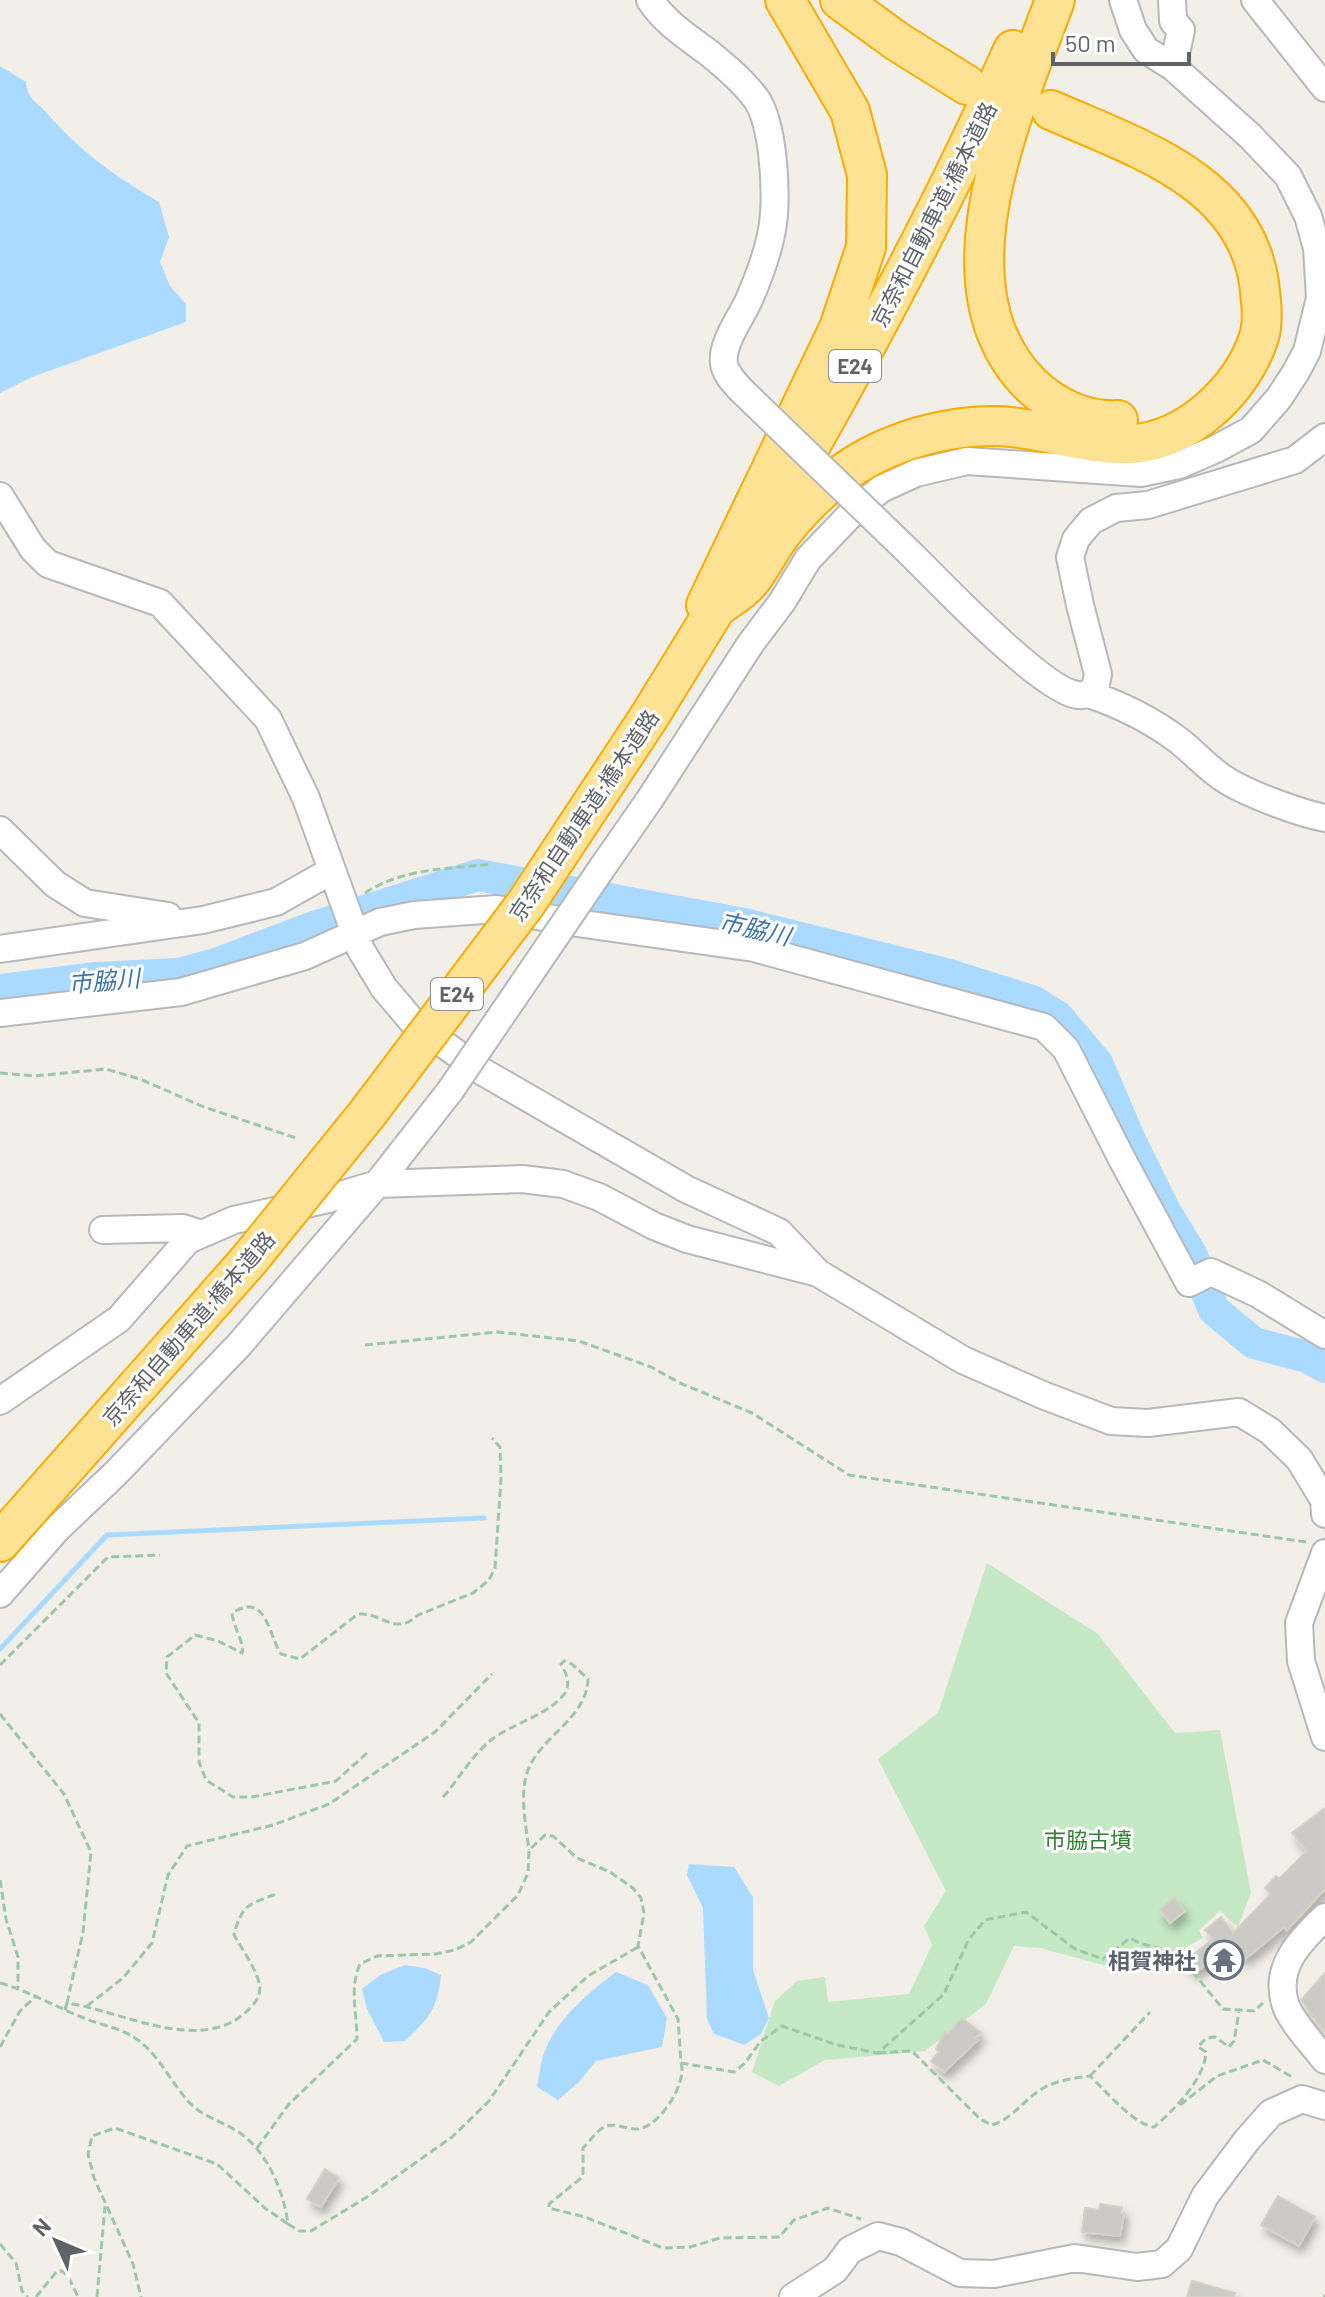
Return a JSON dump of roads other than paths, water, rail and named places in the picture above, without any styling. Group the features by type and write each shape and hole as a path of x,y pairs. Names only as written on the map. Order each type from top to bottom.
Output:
{"highway":[{"path":"676,674 710,594 839,328 866,247 867,175 850,111 785,0"},
{"path":"840,0 898,42 971,79 867,0"},
{"name":"京奈和自動車道;橋本道路","path":"0,1542 249,1260 367,1114 527,902 676,674 825,423 969,147 1036,0"},
{"path":"717,607 750,582 783,531 817,493 854,463 888,448 946,430 999,426 1132,444 1166,435 1201,417 1239,378 1260,335 1262,313 1257,268 1248,245 1224,206 1191,177 1145,152 1047,118 1162,180 1198,208 1230,250 1244,287 1241,318 1232,350 1213,383 1176,410 1142,419 1106,421 1065,410 1040,394 1023,377 1000,341 988,297 985,221 992,183 1006,137 1055,0"}],"street":[{"path":"650,0 688,38 737,78 758,102 769,135 774,216 768,246 748,301 728,342 723,361 727,374 1020,659 1068,691 1077,695 1089,694 1132,710 1179,741 1226,780 1325,818"},
{"path":"0,1594 57,1529 224,1361 377,1184 450,1091 751,643 782,602 808,559 854,511 881,489 916,473 967,461 1141,473 1179,465 1251,430 1279,398 1307,351 1320,298 1317,248 1308,216 1288,176 1250,136 1173,67 1146,50 1133,30 1123,0"},
{"path":"1172,0 1173,21 1181,30 1173,67"},
{"path":"1255,0 1325,88"},
{"path":"1089,694 1095,689 1098,674 1070,557 1076,539 1091,521 1116,508 1148,505 1295,460 1325,437"},
{"path":"1141,473 1148,505"},
{"path":"0,496 33,549 48,564 160,603 268,719 306,798 361,950 384,988 412,1021 448,1049 686,1189 779,1232 818,1273 963,1360 1111,1421 1148,1423 1239,1412 1270,1431 1299,1459 1324,1500 1325,1514"},
{"path":"0,830 55,884 85,903 203,920"},
{"path":"0,949 203,920 276,902 331,871"},
{"path":"0,1013 181,992 305,956 380,922 414,915 497,909 754,948 1044,1027 1066,1049 1200,1277 1258,1294 1325,1335"},
{"path":"0,1401 119,1319 188,1240 234,1220 328,1199 377,1184 522,1179 563,1184 599,1197 687,1239 818,1273"},
{"path":"103,1230 183,1228 201,1234"},
{"path":"1320,1558 1299,1623 1301,1661 1325,1737"},
{"path":"1325,1917 1299,1942 1287,1962 1283,1986 1285,2005 1325,2060"},
{"path":"793,2297 835,2270 850,2250 878,2236 901,2242 960,2273 994,2274 1075,2258 1137,2267 1162,2264 1179,2249 1210,2189 1271,2113 1302,2099 1325,2106"}],"water":[{"path":"0,66 26,82 33,99 84,151 159,202 169,237 160,262 170,286 186,304 186,322 32,377 0,393"},
{"path":"689,1864 734,1867 753,1897 753,1970 769,2018 761,2034 744,2045 714,2034 707,2019 703,1908 687,1875"},
{"path":"405,1965 425,1968 441,1975 437,1997 426,2019 405,2041 384,2042 367,2009 362,1989 380,1975"},
{"path":"616,1972 648,1985 667,2018 662,2047 596,2061 579,2082 558,2100 537,2087 548,2043 573,2009"}],"waterway":[{"name":"市脇川","path":"0,990 96,978 179,974 478,875 744,924 946,974 1032,1001 1058,1017 1097,1063 1129,1138 1165,1211 1191,1254 1214,1310 1254,1343 1307,1357 1325,1367"},
{"path":"0,1649 107,1535 484,1518"}],"place":[{"name":"相賀神社","path":"1224,1960"}],"park label":[{"name":"市脇古墳","path":"1088,1839"}]}
